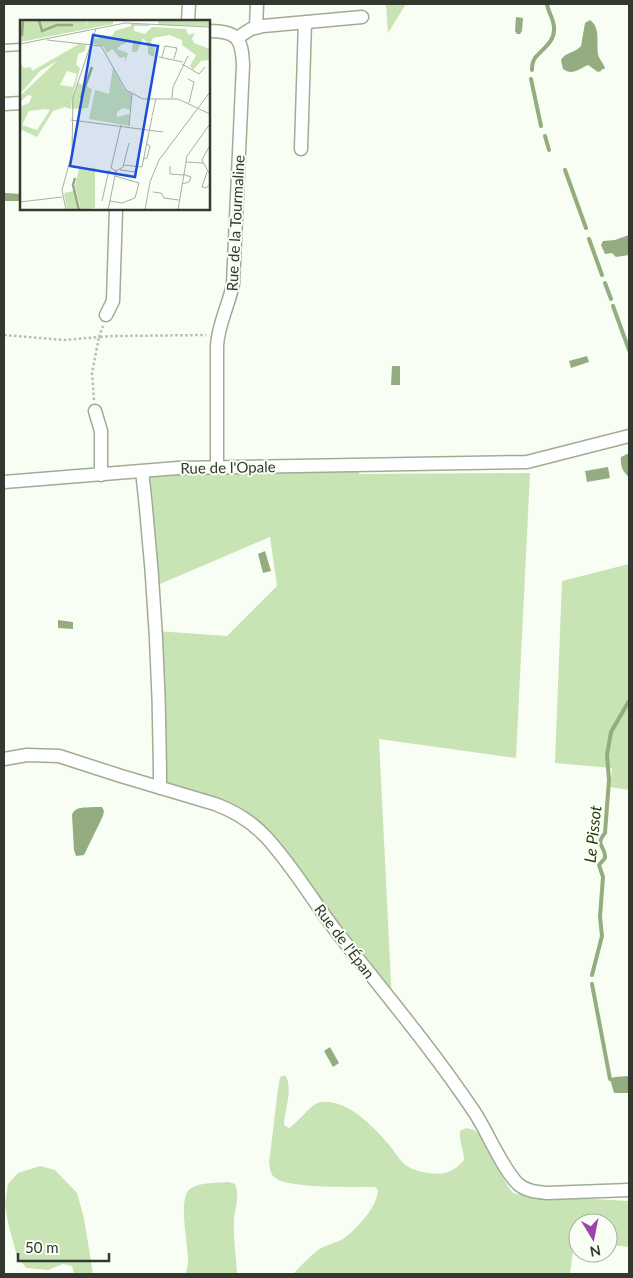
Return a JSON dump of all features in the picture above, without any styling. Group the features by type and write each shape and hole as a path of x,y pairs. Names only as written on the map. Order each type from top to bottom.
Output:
{"street":[{"path":"188,20 189,4"},
{"path":"256,27 257,4"},
{"path":"210,31 224,31 237,38 256,27 362,17"},
{"path":"301,149 305,22"},
{"name":"Rue de la Tourmaline","path":"217,467 216,358 218,335 231,295 234,279 242,65 242,50 237,38"},
{"path":"4,104 20,103"},
{"path":"106,315 113,301 116,210"},
{"path":"95,411 101,431 101,475"},
{"name":"Rue de l'Opale","path":"4,482 217,467 527,462 629,436"},
{"path":"142,471 151,555 156,631 160,788"},
{"name":"Rue de l'Épan","path":"4,759 27,755 49,754 59,756 215,804 230,810 254,826 266,836 469,1106 519,1184 535,1192 547,1193 629,1190"}],"lane":[{"path":"4,48 20,47"}],"path":[{"path":"4,335 64,340 114,336 218,335"},
{"path":"95,411 92,373 99,337"}],"shaded area":[{"path":"386,4 406,4 388,33"},
{"path":"516,17 523,18 520,34 517,34 515,31"},
{"path":"590,20 596,27 598,54 605,69 598,72 588,65 576,71 566,71 563,69 561,60 565,55 581,46 585,23"},
{"path":"5,193 20,194 20,201 5,201"},
{"path":"629,235 629,255 616,257 612,253 605,254 601,245 603,241 615,240"},
{"path":"587,356 589,362 571,368 569,361"},
{"path":"392,366 400,366 400,385 391,385"},
{"path":"629,454 629,477 621,463 621,457"},
{"path":"359,466 359,474 530,473 516,758 379,739 392,1003 321,911 243,818 160,788 156,631 227,636 277,586 270,537 153,587 142,471"},
{"path":"608,467 610,478 587,482 585,471"},
{"path":"265,551 271,571 263,573 258,554"},
{"path":"629,564 629,790 610,787 612,768 555,763 562,581"},
{"path":"58,620 73,622 73,629 58,628"},
{"path":"102,807 104,811 103,816 84,855 76,856 74,850 73,812 78,809"},
{"path":"330,1047 339,1063 333,1067 324,1051"},
{"path":"285,1075 288,1080 289,1093 284,1125 289,1128 317,1103 331,1102 341,1105 350,1109 368,1123 408,1167 435,1174 451,1171 464,1160 460,1131 466,1128 474,1130 479,1134 513,1193 629,1201 629,1247 618,1246 618,1213 568,1213 568,1263 571,1263 570,1274 293,1274 318,1250 343,1239 354,1230 370,1210 378,1190 375,1187 292,1184 274,1177 269,1163 280,1077"},
{"path":"629,1076 629,1093 614,1093 610,1079"},
{"path":"40,1166 55,1170 77,1193 84,1218 93,1274 74,1274 72,1266 63,1264 48,1270 26,1268 17,1256 5,1205 8,1184 18,1173"},
{"path":"229,1182 235,1184 237,1193 234,1240 237,1274 185,1274 188,1263 184,1224 186,1194 190,1189 198,1185"}],"waterway":[{"name":"Le Pissot","path":"532,70 535,58 551,41 554,33 553,22 547,4"},
{"name":"Le Pissot","path":"531,79 541,126"},
{"name":"Le Pissot","path":"545,136 549,150"},
{"name":"Le Pissot","path":"565,170 586,228"},
{"name":"Le Pissot","path":"589,239 602,275"},
{"name":"Le Pissot","path":"605,283 611,299"},
{"name":"Le Pissot","path":"613,306 629,350"},
{"name":"Le Pissot","path":"592,975 602,936 600,917 603,877 599,865 605,858 600,841 605,833 609,780 607,755 611,732 629,701"},
{"name":"Le Pissot","path":"592,984 610,1079 614,1080"}]}
